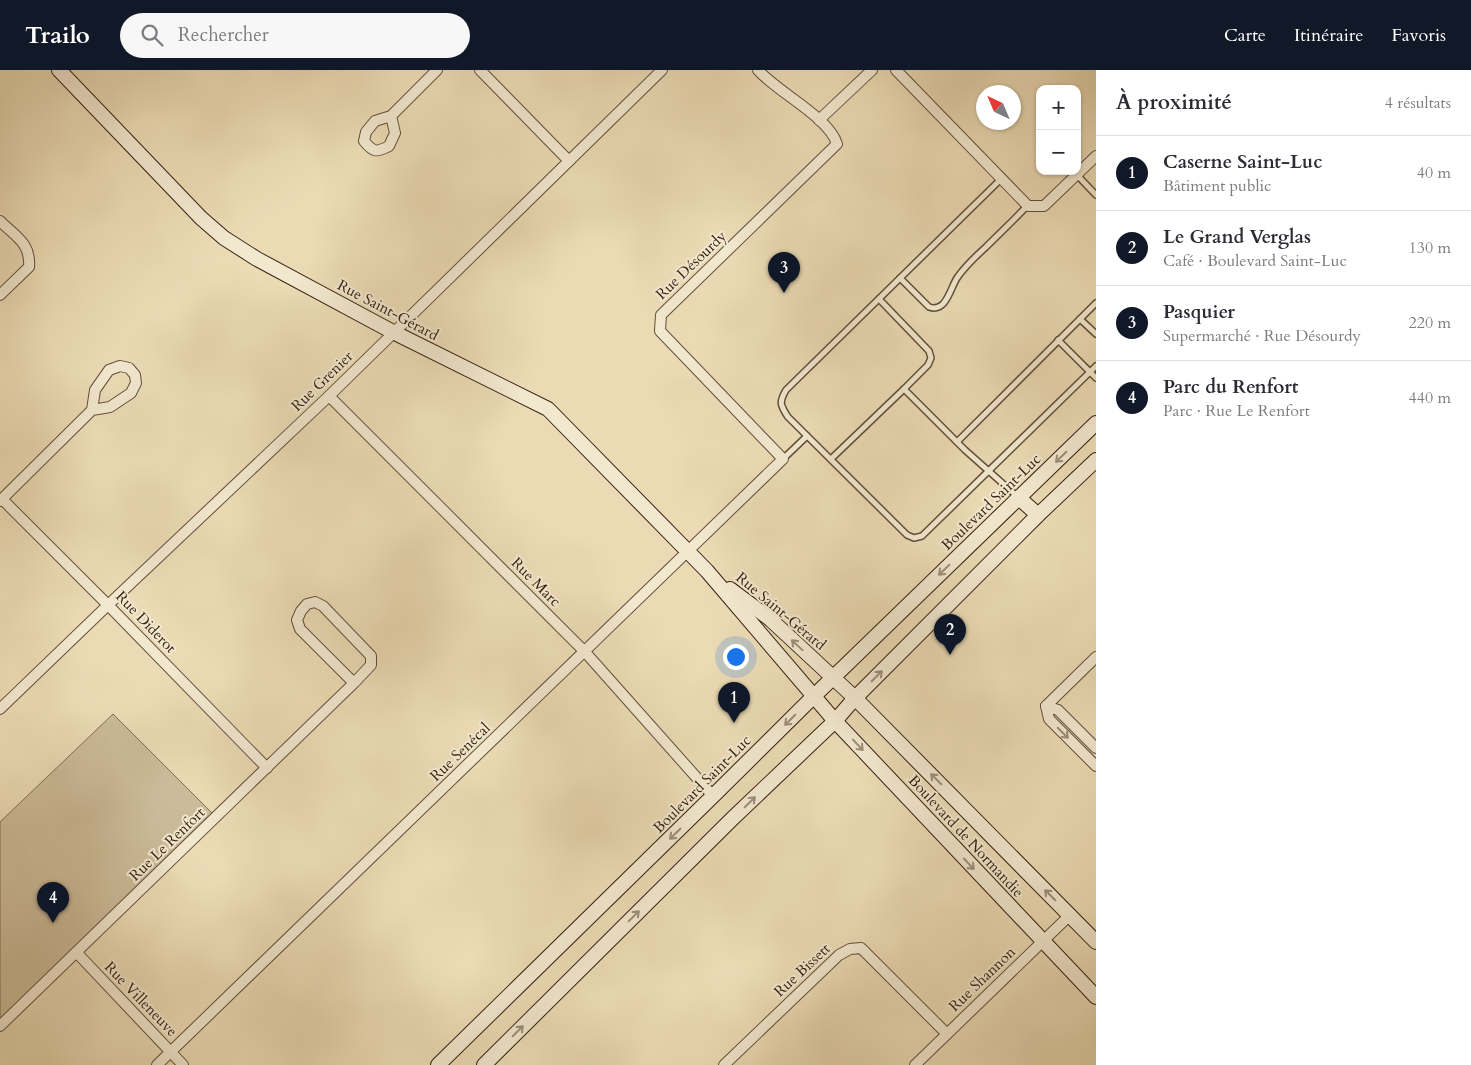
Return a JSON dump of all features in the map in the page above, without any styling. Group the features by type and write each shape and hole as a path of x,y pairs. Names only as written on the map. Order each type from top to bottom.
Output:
{"street":[{"name":"Rue Saint-Gérard","path":"59,70 201,218 224,238 258,259 393,332 548,409 689,551 814,696"},
{"path":"390,116 437,70"},
{"path":"480,70 569,161"},
{"name":"Rue Grenier","path":"0,709 329,396 662,70"},
{"path":"758,70 819,120 872,70"},
{"path":"896,70 1028,206 1044,206 1076,175"},
{"name":"Rue Désourdy","path":"783,459 660,331 661,315 837,144 835,137 819,120"},
{"path":"1081,170 1096,156"},
{"path":"0,221 27,248 30,256 29,267 0,295"},
{"path":"1,500 92,410 110,407 131,393 136,383 135,375 129,368 120,366 110,370 95,390 92,410"},
{"name":"Rue Marc","path":"329,396 584,652 713,796"},
{"name":"Boulevard Saint-Luc","path":"438,1065 814,696 1096,423"},
{"name":"Rue Senécal","path":"157,1065 783,459"},
{"path":"484,1065 740,811 835,721 855,698 1038,515 1096,460"},
{"path":"1019,498 1038,515"},
{"name":"Rue Diderot","path":"1,500 108,605 267,768"},
{"name":"Rue Saint-Gérard","path":"707,571 770,619 833,678"},
{"name":"Rue Le Renfort","path":"0,1026 77,953 354,683 371,665 371,656 323,606 315,602 307,604 297,620 300,629 354,683"},
{"path":"1046,706 1096,657"},
{"name":"Boulevard de Normandie","path":"833,678 1096,942"},
{"name":"Boulevard de Normandie","path":"814,696 835,721 1096,997"},
{"path":"1046,706 1058,710 1096,748"},
{"path":"1046,706 1049,719 1096,766"},
{"name":"Rue Shannon","path":"915,1065 1070,914"},
{"name":"Rue Bissett","path":"724,1065 839,955 850,949 861,948 947,1034"},
{"name":"Rue Villeneuve","path":"77,953 183,1065"}],"lane":[{"path":"1076,175 1096,195"},
{"path":"1002,179 786,390 780,398 782,408 788,417 907,535 914,538 922,536 1096,366"},
{"path":"900,278 929,308 935,310 940,308 958,278 973,259 1028,206"},
{"path":"831,460 928,365 931,358 929,351 879,299"},
{"path":"957,442 1096,303"},
{"path":"1080,319 1096,334"},
{"path":"1058,340 1096,378"},
{"path":"904,389 957,442 1019,498"},
{"path":"783,459 807,436"}],"shaded area":[{"path":"113,714 217,818 0,1023 0,822"}],"place":[{"name":"Pasquier","path":"784,293"},
{"name":"Le Grand Verglas","path":"950,655"},
{"name":"Caserne Saint-Luc","path":"734,723"},
{"name":"Parc du Renfort","path":"53,923"}]}
